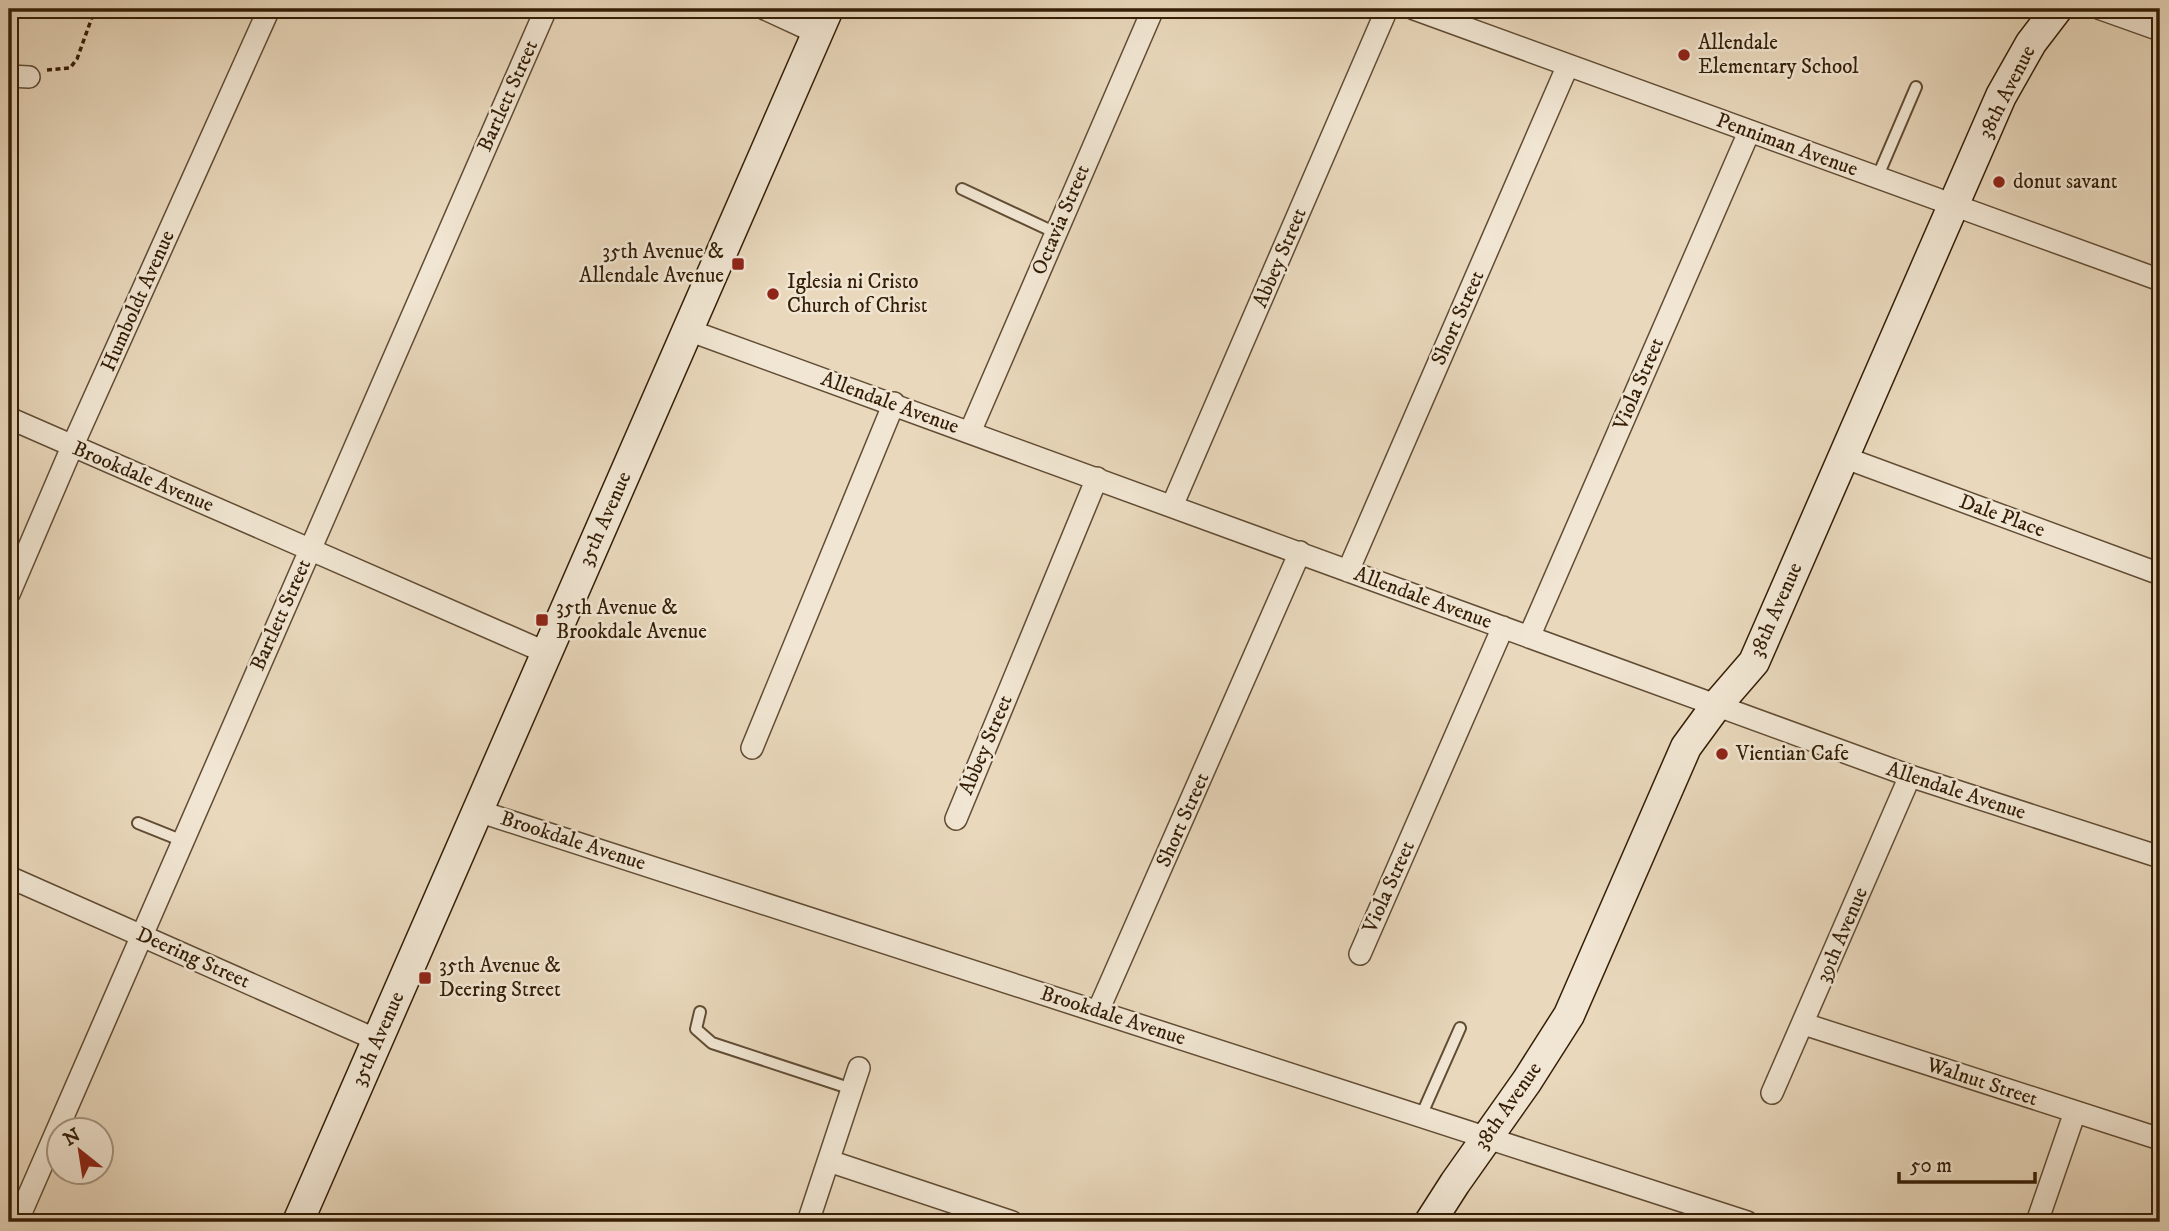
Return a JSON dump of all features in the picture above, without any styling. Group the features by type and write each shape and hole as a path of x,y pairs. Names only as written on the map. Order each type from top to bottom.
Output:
{"street":[{"name":"Humboldt Avenue","path":"9,594 72,447 269,9"},
{"name":"Bartlett Street","path":"17,1222 546,9"},
{"path":"765,9 823,21"},
{"name":"Octavia Street","path":"970,432 1153,9"},
{"name":"Abbey Street","path":"1172,506 1387,9"},
{"name":"Penniman Avenue","path":"1414,9 2160,280"},
{"name":"38th Avenue","path":"1430,1222 1569,1015 1686,747 1716,706 1754,662 2001,96 2031,43 2057,9"},
{"path":"2101,9 2160,30"},
{"name":"35th Avenue","path":"298,1222 823,21"},
{"name":"Short Street","path":"1348,571 1569,65"},
{"name":"Viola Street","path":"1529,637 1749,132"},
{"name":"Allendale Avenue","path":"688,330 1910,776 2158,851"},
{"path":"752,748 894,403"},
{"name":"Brookdale Avenue","path":"9,418 547,653"},
{"name":"Dale Place","path":"1843,457 2160,574"},
{"name":"Abbey Street","path":"956,819 1097,478"},
{"name":"Short Street","path":"1098,1011 1300,552"},
{"name":"Viola Street","path":"1360,954 1503,627"},
{"name":"39th Avenue","path":"1773,1093 1910,776"},
{"name":"Brookdale Avenue","path":"478,811 1747,1222"},
{"name":"Deering Street","path":"9,877 377,1041"},
{"name":"Walnut Street","path":"1804,1024 2160,1139"},
{"path":"808,1222 859,1068"},
{"path":"2038,1222 2075,1112"},
{"path":"829,1161 1012,1222"}],"lane":[{"path":"1877,178 1916,87"},
{"path":"962,189 1056,233"},
{"path":"138,824 183,841"},
{"path":"700,1012 695,1029 712,1043 852,1089"},
{"path":"1421,1116 1460,1028"}],"path":[{"path":"19,76 71,68 77,60 95,9"}],"place":[{"name":"Allendale Elementary School","path":"1684,55"},
{"name":"donut savant","path":"1999,182"},
{"name":"35th Avenue & Allendale Avenue","path":"738,264"},
{"name":"Iglesia ni Cristo Church of Christ","path":"773,294"},
{"name":"35th Avenue & Brookdale Avenue","path":"542,620"},
{"name":"Vientian Cafe","path":"1722,754"},
{"name":"35th Avenue & Deering Street","path":"425,978"}]}
